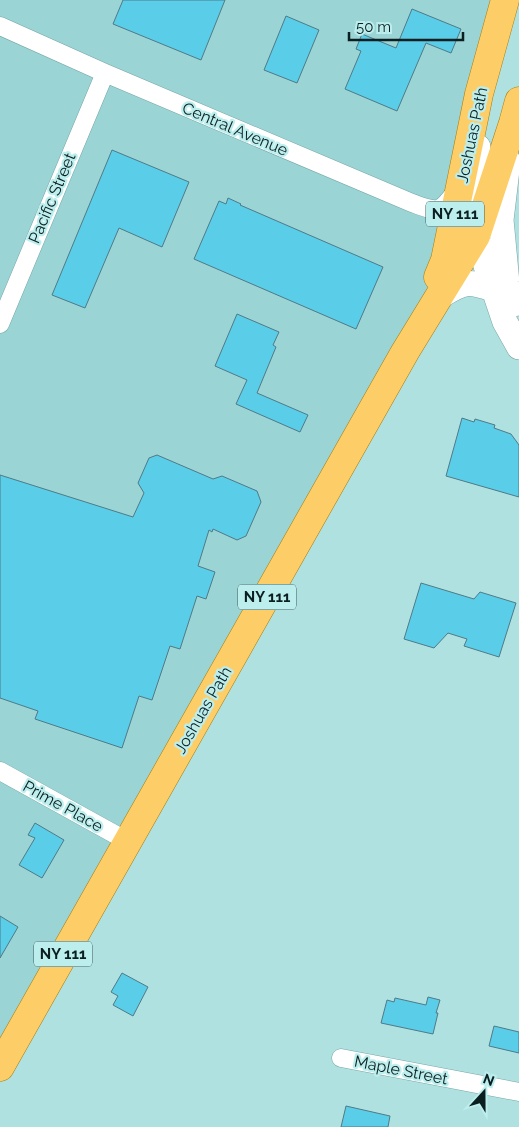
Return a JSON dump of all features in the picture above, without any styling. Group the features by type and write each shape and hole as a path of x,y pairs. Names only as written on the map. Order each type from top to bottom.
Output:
{"main road":[{"name":"Joshuas Path","path":"406,352 446,260 479,94 505,0"},
{"path":"505,0 475,164 476,236 505,322 519,347"},
{"name":"Joshuas Path","path":"0,1067 406,352 476,236 516,112"},
{"path":"516,112 500,220 507,283 519,321"},
{"path":"440,296 466,282 493,288"}],"street":[{"name":"Central Avenue","path":"0,26 379,190 433,210 444,207 462,182"},
{"name":"Pacific Street","path":"0,324 105,73"},
{"name":"Prime Place","path":"0,770 127,841"},
{"name":"Maple Street","path":"341,1058 519,1092"}],"shaded area":[{"path":"0,0 492,0 443,258 401,350 0,1061"}],"building":[{"path":"123,0 225,0 201,60 113,24"},
{"path":"412,9 461,29 451,53 426,43 397,111 345,89 361,51 356,49 362,34 396,48"},
{"path":"286,16 319,30 297,83 264,70"},
{"path":"112,150 189,182 162,247 119,228 85,308 52,295"},
{"path":"228,198 240,205 383,267 356,329 194,259 219,201 226,204"},
{"path":"237,314 279,332 273,345 276,347 257,393 308,415 300,432 236,404 247,380 215,366"},
{"path":"462,418 474,422 475,419 495,425 494,428 511,434 519,445 519,497 446,476"},
{"path":"157,455 213,479 222,476 257,491 261,502 246,536 237,540 213,529 212,532 209,530 198,566 215,572 206,599 197,596 180,649 170,646 152,700 139,696 122,748 35,719 38,711 0,698 0,475 133,517 144,493 138,483 149,458"},
{"path":"421,583 474,599 480,592 516,603 499,657 464,646 467,639 448,633 434,648 404,639"},
{"path":"35,823 64,840 42,878 19,865 35,838 28,835"},
{"path":"0,916 18,927 0,958"},
{"path":"122,973 148,987 133,1016 113,1005 118,996 111,992"},
{"path":"428,997 440,1000 433,1034 381,1023 387,1000 394,1002 395,998 426,1005"},
{"path":"494,1026 519,1032 519,1053 489,1046"},
{"path":"346,1106 390,1116 388,1127 341,1127"}]}
